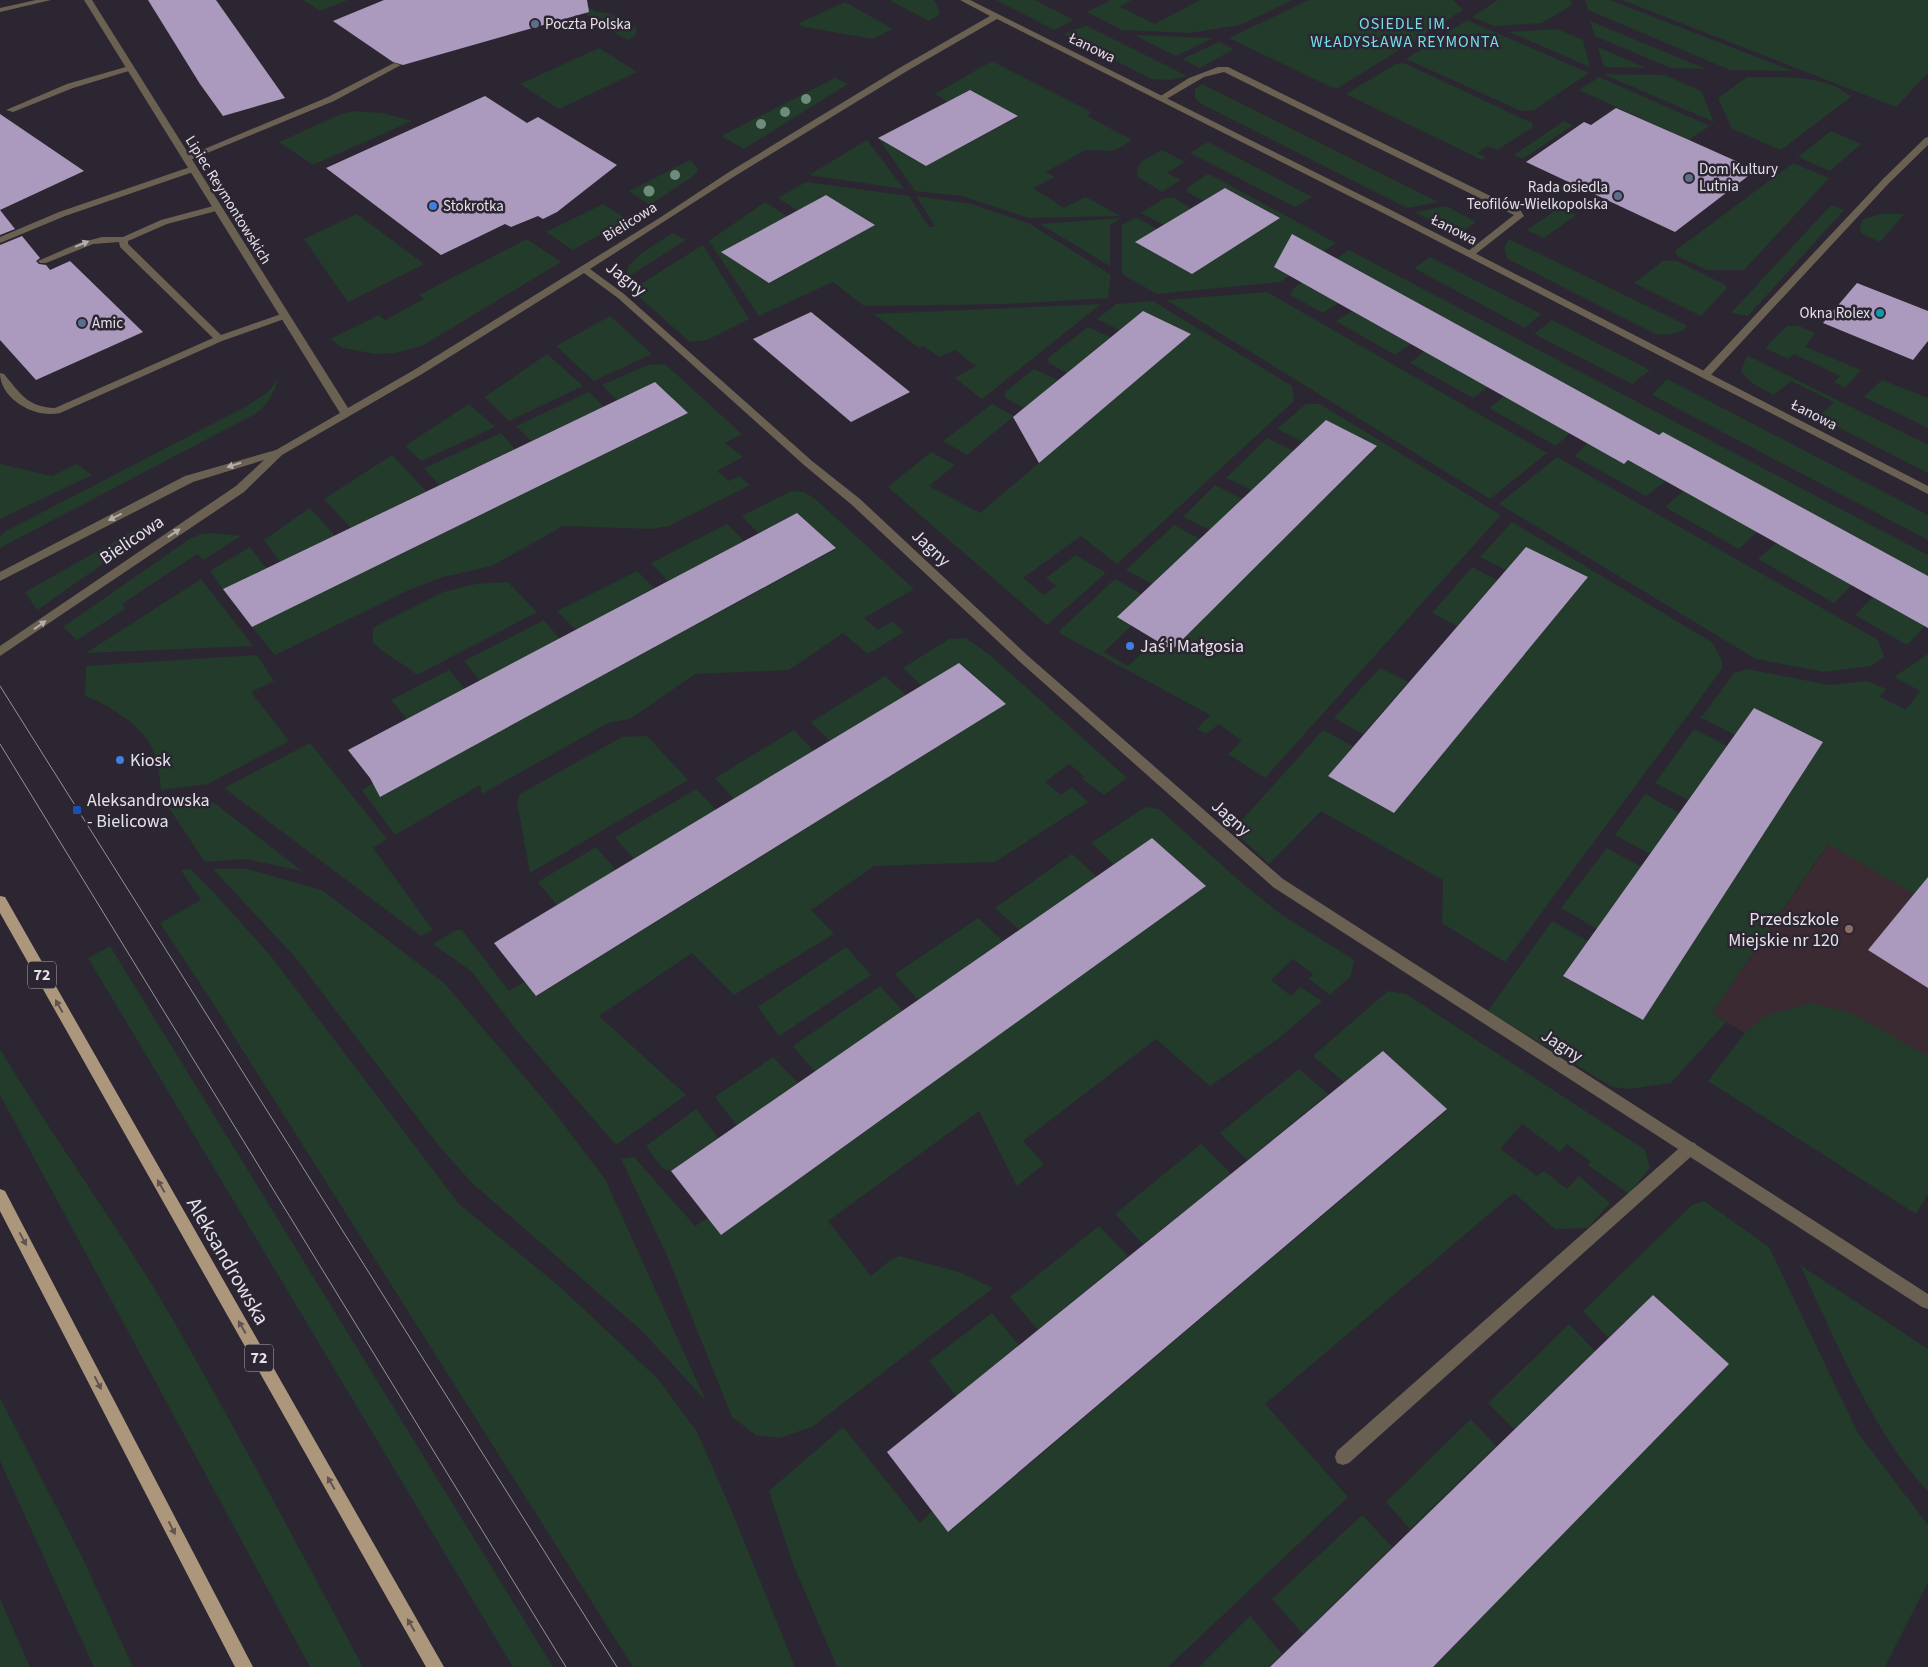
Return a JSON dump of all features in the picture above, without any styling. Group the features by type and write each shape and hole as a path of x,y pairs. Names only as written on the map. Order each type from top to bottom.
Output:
{"main road":[{"name":"Aleksandrowska","path":"0,901 435,1667"},
{"path":"0,1196 244,1667"}],"street":[{"path":"0,10 47,0"},
{"name":"Lipiec Reymontowskich","path":"88,0 346,414"},
{"name":"Łanowa","path":"964,0 1470,254 1928,490"},
{"name":"Bielicowa","path":"0,652 240,489 280,452 418,372 732,174 995,17"},
{"path":"187,158 331,99 397,65"},
{"path":"10,110 38,97 129,68"},
{"path":"1160,99 1209,73 1220,68 1225,69 1518,213 1519,216 1505,228 1470,254"},
{"path":"1705,375 1887,180 1928,140"},
{"path":"0,240 62,214 193,169"},
{"path":"42,261 92,240 111,238 124,240 164,222 217,208"},
{"path":"124,240 123,245 219,339"},
{"name":"Jagny","path":"583,268 621,296 808,463 856,502 1023,658 1278,883 1927,1302"},
{"path":"0,376 28,408 42,412 56,411 219,339 284,316"},
{"name":"Bielicowa","path":"0,577 189,478 280,452"},
{"path":"1343,1457 1690,1148"}],"shaded area":[{"name":"Przedszkole Miejskie nr 120","path":"1928,715 1928,1146 1712,1013 1884,764"}],"green space":[{"path":"303,0 348,0 320,11"},
{"path":"889,0 933,0 940,14 929,21"},
{"path":"996,0 1035,0 1074,20 1054,30"},
{"path":"1111,0 1131,0 1120,7 1155,24 1200,0 1293,0 1240,25 1190,33 1122,30 1087,12"},
{"path":"1309,0 1453,0 1463,10 1338,88 1331,87 1229,38"},
{"path":"1498,0 1571,0 1572,5 1542,23 1494,26 1472,17"},
{"path":"1585,0 1610,0 1793,71 1730,70 1588,10"},
{"path":"1622,0 1928,0 1928,73 1896,107"},
{"path":"845,2 893,29 873,39 804,27 797,24"},
{"path":"587,6 596,12 609,13 637,29 635,36 627,40 579,10"},
{"path":"1467,20 1589,73 1534,110 1521,111 1406,59"},
{"path":"1590,21 1706,69 1671,68 1595,36"},
{"path":"1087,26 1187,76 1171,80 1152,79 1064,35"},
{"path":"1557,29 1583,40 1590,67 1509,32"},
{"path":"1134,35 1213,38 1176,56"},
{"path":"1219,42 1234,49 1200,68 1182,59"},
{"path":"1598,47 1646,68 1604,67"},
{"path":"599,48 637,72 559,109 520,84"},
{"path":"992,61 1091,112 1087,116 1132,140 1110,151 1085,150 1046,172 1055,177 1033,188 1064,208 1086,197 1120,216 1029,218 962,196 915,191 878,138 926,166 1018,117 970,90 948,102 935,94"},
{"path":"1404,63 1532,123 1533,127 1497,150 1488,146 1477,153 1485,157 1482,160 1346,94 1396,64"},
{"path":"1603,74 1665,75 1701,91 1714,122"},
{"path":"1599,77 1708,125 1708,127 1689,140 1579,90"},
{"path":"1747,77 1788,77 1816,80 1841,89 1851,97 1781,150 1732,129 1718,98"},
{"path":"835,78 848,84 744,149 721,136"},
{"path":"1202,84 1438,202 1407,208 1201,104 1195,98 1195,89"},
{"path":"354,111 382,113 412,121 313,165 279,142 341,114"},
{"path":"1564,121 1573,125 1523,159 1514,155"},
{"path":"1831,131 1861,144 1830,171 1798,157"},
{"path":"867,140 904,189 809,175"},
{"path":"1208,142 1312,197 1295,207 1190,153"},
{"path":"1162,150 1185,162 1167,173 1181,180 1162,192 1138,177 1137,169 1142,161"},
{"path":"690,160 698,169 696,174 650,205 629,191"},
{"path":"1793,163 1829,178 1744,270 1707,270 1677,256 1675,251"},
{"path":"1206,175 1211,175 1336,243 1280,282 1157,294 1122,274 1122,225 1136,217 1157,229 1136,243 1192,274 1280,218 1226,188 1204,201 1187,192 1187,188"},
{"path":"806,182 909,196 929,227 935,226 916,196 972,204 1030,224 1111,275 1108,298 1006,304 864,306 833,282 759,316 709,241 765,202 787,216 722,252 770,283 875,225 826,195 798,211 778,198"},
{"path":"1165,198 1174,198 1191,208 1164,225 1141,213"},
{"path":"603,204 627,219 573,250 546,232"},
{"path":"1831,205 1844,210 1748,316 1731,313"},
{"path":"1446,206 1476,222 1459,234 1414,212"},
{"path":"1560,207 1576,215 1544,238 1527,230"},
{"path":"357,214 424,264 348,302 304,239"},
{"path":"1880,214 1904,214 1880,242 1862,234 1860,228 1862,220"},
{"path":"1121,218 1110,225 1110,266 1040,224"},
{"path":"672,233 686,240 625,279 629,265 641,254"},
{"path":"527,239 561,262 422,346 395,353 375,354 343,348 330,339 379,315 385,320 424,299 419,295"},
{"path":"1509,239 1687,327 1671,334 1655,334 1510,260 1507,258 1504,248"},
{"path":"703,245 749,319 707,340 690,342 631,290"},
{"path":"1349,250 1928,555 1928,576 1663,432 1659,435 1343,262 1339,303 1323,313 1290,295 1294,288"},
{"path":"1430,257 1541,314 1525,328 1414,268"},
{"path":"1663,261 1677,261 1725,285 1727,288 1701,316 1634,283"},
{"path":"1267,292 1547,453 1490,499 1166,300"},
{"path":"1153,301 1292,386 1294,401 1117,564 1081,536 1023,578 1044,595 1056,586 1046,578 1076,555 1106,573 1047,625 888,487 931,452 955,465 929,486 980,513 1191,334 1143,311 1119,330 1097,319 1116,304"},
{"path":"1101,304 982,399 955,378 976,366 955,350 939,357 924,346 919,348 874,314"},
{"path":"1352,311 1411,344 1395,355 1336,321"},
{"path":"610,316 652,354 594,381 556,346"},
{"path":"1552,320 1650,370 1632,384 1534,334"},
{"path":"1787,326 1799,326 1815,333 1805,347 1861,370 1845,388 1834,382 1840,376 1794,354 1788,359 1765,348"},
{"path":"1088,327 1110,337 1067,373 1049,363 1048,358"},
{"path":"1425,351 1488,387 1473,398 1410,363"},
{"path":"547,354 583,386 509,421 485,397"},
{"path":"1747,355 1928,445 1928,473 1818,417 1834,402 1791,381 1774,395 1753,384 1741,371"},
{"path":"665,364 742,434 725,443 743,457 717,471 729,481 739,476 750,485 669,526 651,529 563,526 492,566 443,577 409,590 275,655 252,627 688,413 655,382 617,400 602,385 648,365"},
{"path":"1034,369 1058,380 1024,408 1005,398 1005,392"},
{"path":"279,377 270,398 255,414 0,548 0,537 6,531 247,406 270,390"},
{"path":"1667,379 1928,515 1928,540 1652,395"},
{"path":"1882,380 1928,398 1928,428 1864,397"},
{"path":"589,392 604,407 531,441 516,426"},
{"path":"1504,396 1570,433 1556,446 1489,408"},
{"path":"469,404 495,427 421,461 405,446"},
{"path":"992,404 1014,416 967,455 943,441"},
{"path":"1306,404 1320,404 1501,515 1265,778 1228,754 1242,741 1219,724 1206,734 1197,729 1210,715 1061,634 1059,631 1115,579 1141,594 1117,617 1131,626 1104,652 1128,666 1156,640 1172,649 1377,447 1326,420 1303,442 1277,429"},
{"path":"501,433 515,449 439,485 424,468"},
{"path":"1267,438 1294,451 1252,490 1226,478"},
{"path":"1588,443 1624,464 1628,460 1666,481 1646,496 1574,456"},
{"path":"392,455 426,491 351,528 324,499"},
{"path":"1557,457 1878,640 1884,657 1871,666 1824,672 1756,659 1499,504"},
{"path":"0,464 52,476 77,464 92,475 0,519"},
{"path":"1215,485 1242,499 1210,530 1183,517"},
{"path":"791,491 804,492 814,498 914,589 864,618 878,630 892,621 904,632 868,654 843,633 789,670 695,674 630,719 608,723 482,794 480,785 395,835 362,790 373,783 383,795 836,549 797,513 758,533 742,516"},
{"path":"1683,491 1757,532 1739,549 1665,507"},
{"path":"310,508 335,536 280,562 264,540"},
{"path":"1512,522 1713,643 1722,662 1722,669 1505,962 1442,923 1443,880 1321,811 1269,864 1233,830 1323,730 1353,746 1328,776 1394,813 1588,577 1526,547 1506,570 1480,557"},
{"path":"727,524 744,541 668,581 651,563"},
{"path":"149,525 152,527 149,532 37,610 25,592 142,526"},
{"path":"1174,525 1200,539 1152,584 1126,570"},
{"path":"211,533 241,536 204,560 197,554 122,604 125,609 77,640 63,627 191,538"},
{"path":"1776,543 1852,585 1834,603 1758,559"},
{"path":"250,547 266,568 223,589 210,571"},
{"path":"1472,567 1497,580 1457,626 1432,613"},
{"path":"637,571 654,588 576,630 557,611"},
{"path":"201,579 253,646 86,653"},
{"path":"508,582 537,612 417,675 373,643 373,628 443,592 476,584"},
{"path":"1873,597 1928,623 1907,645 1855,615"},
{"path":"544,620 560,639 480,681 464,661"},
{"path":"966,638 990,655 1127,778 1104,795 1082,779 1085,777 1069,764 1045,782 1061,795 1072,787 1088,802 995,862 874,866 811,910 834,934 734,995 692,953 599,1016 686,1095 616,1145 518,1032 472,972 433,944 456,930 462,930 509,991 524,982 537,996 1006,704 960,663 922,686 903,668 949,639"},
{"path":"1928,654 1928,883 1914,894 1828,844 1712,1013 1726,1022 1671,1083 1630,1089 1612,1087 1488,1011 1552,921 1588,941 1563,976 1643,1020 1823,742 1754,708 1735,735 1701,718 1734,673 1747,669 1829,685 1868,681 1886,689 1880,697 1906,710 1920,691 1894,677"},
{"path":"257,655 274,681 251,692 289,741 208,784 161,790 155,755 145,736 121,715 85,696 86,666"},
{"path":"1380,668 1408,682 1363,734 1334,718"},
{"path":"449,670 465,689 407,719 391,700"},
{"path":"885,676 906,695 830,741 811,722"},
{"path":"1694,729 1727,746 1688,800 1655,783"},
{"path":"794,730 814,751 734,799 715,778"},
{"path":"647,736 688,780 530,873 517,802 520,794 622,737"},
{"path":"310,743 387,839 373,848 433,930 421,936 224,788"},
{"path":"696,789 716,810 634,859 615,837"},
{"path":"1645,794 1679,813 1650,854 1615,835"},
{"path":"213,802 302,871 246,859 205,862 169,808"},
{"path":"1145,807 1159,809 1242,883 1282,915 1354,960 1351,976 1330,995 1309,979 1313,974 1293,959 1271,980 1291,996 1300,987 1322,1001 1278,1039 1210,1086 1156,1039 1023,1141 1044,1164 1017,1186 979,1111 828,1221 871,1276 892,1259 899,1256 959,1272 993,1288 812,1427 779,1438 756,1435 732,1417 666,1253 621,1159 634,1157 695,1226 708,1218 721,1235 1206,886 1152,838 1114,864 1091,843"},
{"path":"596,847 616,870 557,905 538,882"},
{"path":"1607,848 1641,867 1597,929 1561,908"},
{"path":"1072,854 1097,877 1019,930 995,908"},
{"path":"190,869 270,955 459,1204 560,1287 658,1379 697,1432 733,1514 795,1667 633,1667 211,1000 160,923 201,900 181,870"},
{"path":"213,869 247,869 322,890 444,983 551,1108 605,1179 706,1401 642,1331 472,1183 439,1146 295,957"},
{"path":"978,918 1003,941 918,1000 895,974"},
{"path":"110,946 553,1667 513,1667 88,958"},
{"path":"846,947 871,975 779,1036 758,1007"},
{"path":"880,986 903,1011 815,1072 793,1046"},
{"path":"1388,991 1406,994 1645,1150 1650,1168 1629,1194 1588,1165 1591,1162 1567,1144 1560,1152 1522,1124 1500,1149 1537,1176 1544,1171 1567,1189 1579,1176 1610,1203 1588,1228 1555,1229 1514,1193 1265,1404 1348,1497 1168,1667 837,1667 793,1564 769,1491 843,1427 920,1523 933,1510 949,1532 1447,1110 1383,1051 1344,1082 1313,1056"},
{"path":"1811,1003 1849,1012 1928,1056 1928,1194 1916,1214 1708,1081 1745,1033 1764,1016"},
{"path":"0,1049 131,1251 173,1320 246,1449 363,1667 310,1667 0,1095"},
{"path":"773,1057 798,1083 737,1126 715,1097"},
{"path":"1299,1069 1328,1094 1247,1160 1220,1133"},
{"path":"696,1109 718,1138 671,1171 663,1169 646,1146"},
{"path":"1201,1144 1231,1174 1143,1244 1115,1214"},
{"path":"1704,1201 1769,1247 1858,1433 1928,1525 1928,1582 1885,1667 1433,1667 1729,1364 1653,1295 1608,1338 1583,1311 1692,1205"},
{"path":"1099,1226 1128,1256 1038,1330 1010,1297"},
{"path":"1800,1265 1928,1349 1928,1492 1907,1467 1872,1412 1841,1354"},
{"path":"992,1313 1019,1345 956,1396 929,1361"},
{"path":"1569,1324 1595,1351 1514,1429 1488,1403"},
{"path":"0,1398 82,1557 133,1667 94,1667 0,1461"},
{"path":"1471,1419 1496,1446 1410,1529 1386,1502"},
{"path":"1362,1515 1392,1547 1303,1634 1272,1599"},
{"path":"0,1599 30,1667 0,1667"},
{"path":"1250,1616 1282,1654 1269,1667 1199,1667"}],"building":[{"path":"148,0 216,0 285,98 223,116 200,84"},
{"path":"384,0 587,0 589,12 403,65 393,62 333,21"},
{"path":"970,90 1018,116 926,166 878,138"},
{"path":"485,96 527,123 538,117 617,165 557,212 543,219 538,216 511,227 505,224 441,255 326,168"},
{"name":"Dom Kultury Lutnia","path":"1616,108 1756,170 1675,232 1526,162 1584,122 1591,125"},
{"path":"0,114 84,171 0,210"},
{"path":"1225,188 1280,218 1192,274 1135,242"},
{"path":"826,195 875,225 769,283 721,252"},
{"path":"0,210 15,229 0,235"},
{"path":"1292,234 1659,435 1663,432 1928,576 1928,628 1628,460 1624,464 1274,267"},
{"name":"Amic","path":"22,236 40,258 36,261 39,264 46,265 50,270 70,261 143,332 36,380 0,340 0,245"},
{"name":"Okna Rolex","path":"1857,283 1928,311 1928,341 1913,360 1823,323"},
{"path":"1143,311 1191,334 1039,463 1013,417"},
{"path":"811,312 910,392 851,422 753,339"},
{"path":"655,382 688,413 252,627 223,589"},
{"path":"1326,420 1377,446 1172,650 1117,617"},
{"path":"797,513 836,548 380,797 370,778 348,750"},
{"path":"1526,547 1588,577 1394,813 1328,776"},
{"path":"959,663 1006,704 536,996 494,943"},
{"path":"1754,708 1823,742 1643,1020 1563,976"},
{"path":"1152,838 1206,886 721,1235 671,1171"},
{"path":"1928,877 1928,988 1868,950"},
{"path":"1383,1051 1447,1109 948,1532 887,1452"},
{"path":"1653,1295 1729,1364 1433,1667 1270,1667"}],"tram line":[{"path":"0,686 617,1667"},
{"path":"0,744 566,1667"}],"place":[{"name":"Poczta Polska","path":"535,24"},
{"name":"Dom Kultury Lutnia","path":"1689,178"},
{"name":"Rada osiedla Teofilów-Wielkopolska","path":"1618,196"},
{"name":"Stokrotka","path":"433,206"},
{"name":"Okna Rolex","path":"1880,313"},
{"name":"Amic","path":"82,323"},
{"name":"Jaś i Małgosia","path":"1130,646"},
{"name":"Kiosk","path":"120,760"},
{"name":"Aleksandrowska - Bielicowa","path":"77,810"},
{"name":"Przedszkole Miejskie nr 120","path":"1849,929"}],"district":[{"name":"OSIEDLE IM. WŁADYSŁAWA REYMONTA","path":"1405,33"}]}
